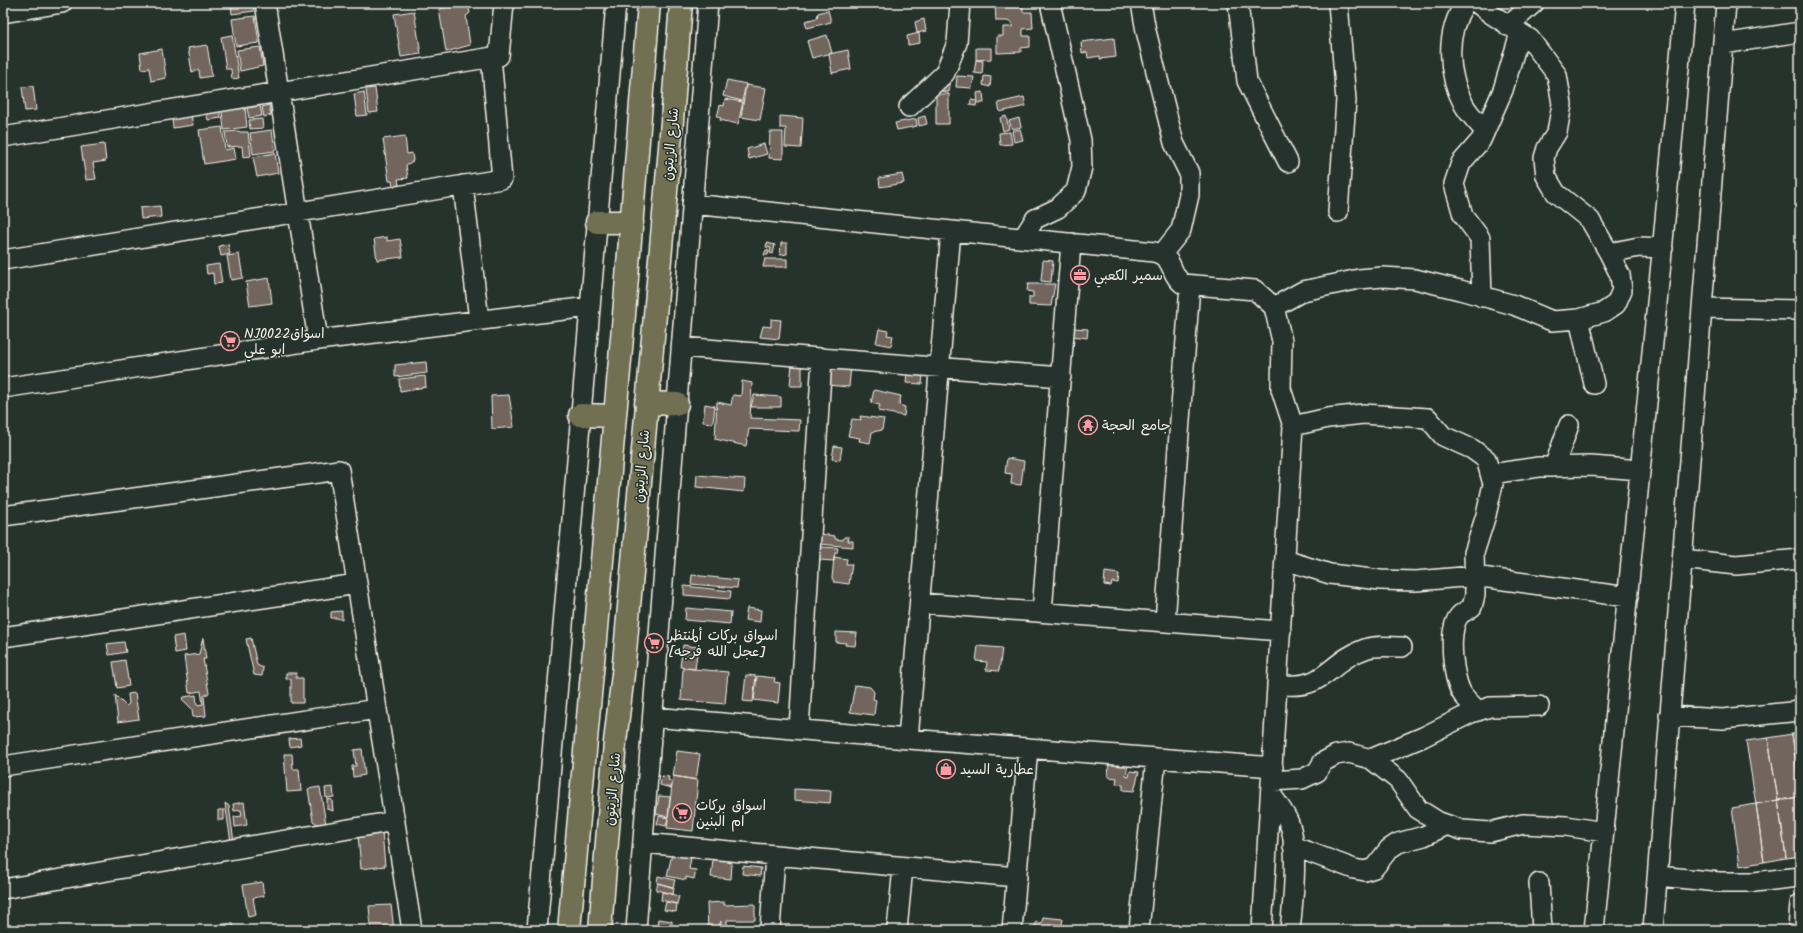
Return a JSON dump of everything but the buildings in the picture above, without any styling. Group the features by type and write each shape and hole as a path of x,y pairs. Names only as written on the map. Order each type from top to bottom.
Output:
{"main road":[{"path":"569,930 632,222 649,3"},
{"name":"شارع الزيتون","path":"600,930 615,742 623,674 670,147 681,3"},
{"path":"597,222 632,222"},
{"path":"646,403 677,404"},
{"path":"580,415 615,416"},
{"path":"592,671 601,679 606,680 613,680 623,674"},
{"path":"585,744 588,738 599,732 606,733 615,742"}],"street":[{"path":"3,13 62,3"},
{"path":"265,3 318,340"},
{"path":"3,137 280,93 499,56 504,3"},
{"path":"536,930 616,3"},
{"path":"636,930 708,3 714,3"},
{"path":"909,107 945,73 957,43 960,3"},
{"path":"1023,238 1035,219 1058,208 1076,191 1082,167 1081,140 1050,3"},
{"path":"1141,3 1146,31 1174,143 1189,173 1190,195 1181,230 1162,254"},
{"path":"1238,3 1248,81 1288,162"},
{"path":"1338,3 1346,100 1338,212"},
{"path":"1465,3 1458,15 1450,54 1453,75 1464,106 1485,131"},
{"path":"1274,307 1303,292 1359,279 1383,276 1415,279 1514,305 1552,321 1578,319 1604,312 1616,304 1622,290 1620,275 1610,253 1590,220 1556,193 1546,176 1544,158 1547,148 1557,132 1562,104 1556,75 1530,39 1477,3"},
{"path":"1482,297 1480,238 1463,215 1454,184 1461,163 1481,140 1503,90 1514,29 1534,3"},
{"path":"1594,930 1663,248 1685,3"},
{"path":"1653,930 1726,3"},
{"path":"1723,44 1800,32"},
{"path":"3,260 502,179 491,57"},
{"path":"463,185 479,320"},
{"path":"692,204 1154,252 1162,254 1168,258 1177,280 1183,284 1190,286 1255,290 1274,307 1282,341 1280,389 1293,426 1262,930"},
{"path":"908,739 951,231"},
{"path":"1042,612 1071,243"},
{"path":"1610,253 1639,247 1663,248"},
{"path":"1165,622 1190,286"},
{"path":"3,388 318,340 590,307"},
{"path":"1702,308 1800,310"},
{"path":"1578,319 1594,384"},
{"path":"682,348 1061,377"},
{"path":"799,730 822,358"},
{"path":"1293,426 1328,418 1363,414 1428,418 1443,436 1472,449 1486,459 1493,484 1486,515 1474,553 1475,595 1472,608 1459,616 1452,630 1451,645 1462,694 1478,711"},
{"path":"1554,467 1569,425"},
{"path":"1491,474 1539,467 1591,466 1640,470"},
{"path":"3,516 339,470 412,930"},
{"path":"1682,559 1736,565 1800,559"},
{"path":"1285,560 1330,574 1380,580 1416,581 1474,576 1628,598"},
{"path":"3,637 357,584"},
{"path":"920,603 1281,631"},
{"path":"1277,684 1293,687 1311,684 1325,676 1346,658 1366,648 1402,647"},
{"path":"1371,759 1490,707 1539,706"},
{"path":"3,766 377,709"},
{"path":"1669,716 1723,718 1800,711"},
{"path":"653,717 908,739 1156,758 1272,781 1302,779 1316,772 1323,762 1336,755 1348,753 1371,759 1398,780 1418,809 1439,822 1462,830 1490,832 1523,824 1566,826 1604,832"},
{"path":"1012,930 1028,748"},
{"path":"1139,930 1156,758"},
{"path":"1272,781 1289,823 1293,846 1294,871 1290,930"},
{"path":"3,889 395,821"},
{"path":"1293,846 1354,870 1365,871 1374,868 1389,849 1398,843 1424,836 1447,825"},
{"path":"643,843 1017,877"},
{"path":"770,930 775,856"},
{"path":"897,930 903,867"},
{"path":"1658,876 1719,882 1754,882 1800,876"},
{"path":"1539,883 1542,930"},
{"path":"1798,930 1800,904"}],"place":[{"name":"سمير الكعبي","path":"1080,275"},
{"name":"NJ0022اسواق ابو علي","path":"230,341"},
{"name":"جامع الحجة","path":"1088,425"},
{"name":"اسواق بركات ألمنتظر [عجل الله فرجه]","path":"654,643"},
{"name":"عطارية السيد","path":"946,769"},
{"name":"اسواق بركات ام البنين","path":"682,813"}]}
